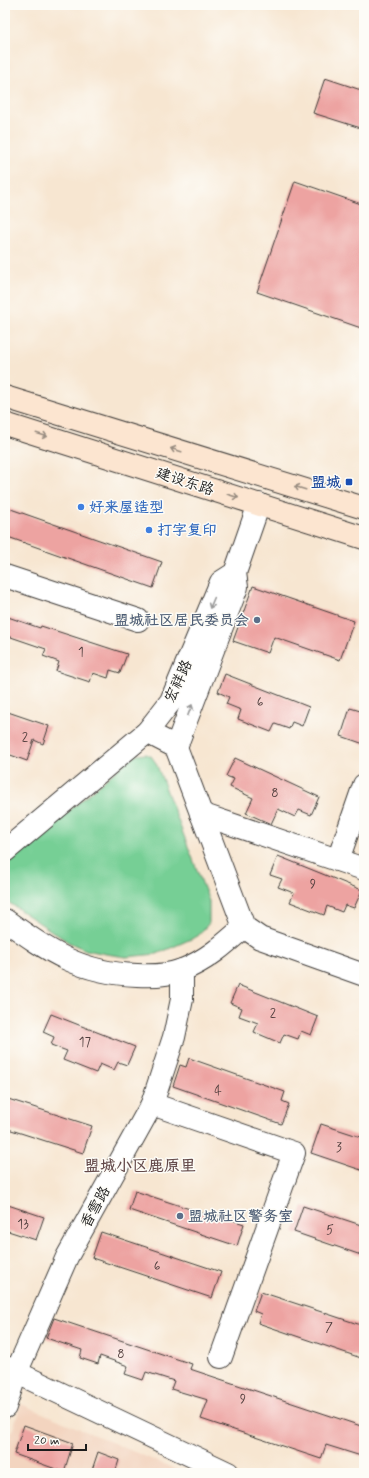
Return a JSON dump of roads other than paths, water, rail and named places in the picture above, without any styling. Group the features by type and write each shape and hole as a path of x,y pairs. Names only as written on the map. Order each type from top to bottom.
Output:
{"main road":[{"name":"建设东路","path":"5,396 364,508"},
{"name":"建设东路","path":"5,424 364,538"}],"street":[{"path":"259,504 235,573 237,587 176,747 244,927 260,938 364,975"},
{"name":"宏祥路","path":"5,850 147,732 171,701 221,582 235,573"},
{"path":"5,576 138,620"},
{"path":"147,732 176,747"},
{"path":"338,860 364,785"},
{"path":"201,814 364,869"},
{"path":"5,920 62,958 88,968 116,974 153,976 182,970 210,956 244,927"},
{"name":"香雪路","path":"5,1407 11,1370 67,1257 152,1104 174,1037 182,998 182,970"},
{"path":"152,1104 294,1153 221,1357"},
{"path":"11,1370 228,1473"}],"place":[{"name":"盟城","path":"349,482"},
{"name":"好来屋造型","path":"81,507"},
{"name":"打字复印","path":"149,530"},
{"name":"盟城社区居民委员会","path":"257,620"},
{"name":"盟城社区警务室","path":"180,1216"}],"district":[{"name":"盟城小区鹿原里","path":"140,1165"}]}
